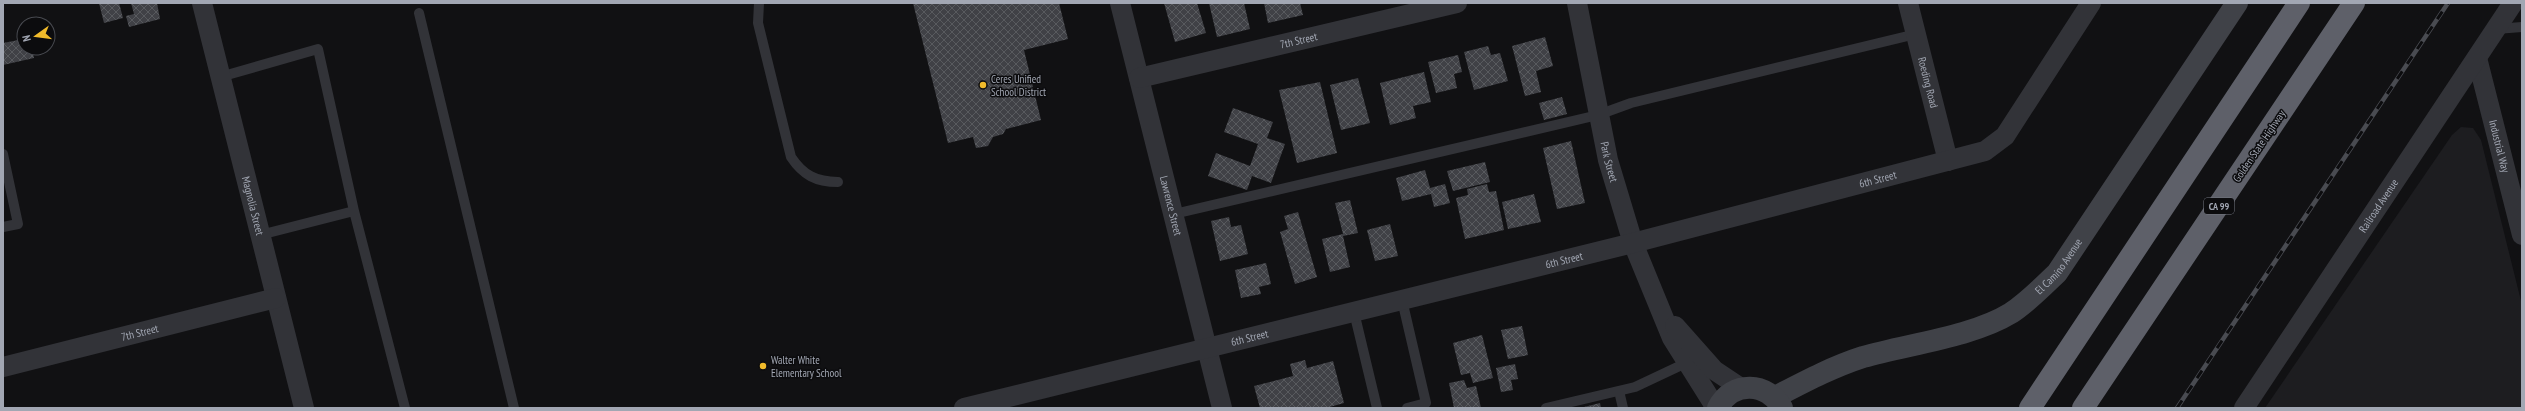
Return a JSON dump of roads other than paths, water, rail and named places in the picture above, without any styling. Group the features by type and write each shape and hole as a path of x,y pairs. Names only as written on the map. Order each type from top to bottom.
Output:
{"highway":[{"path":"2030,408 2299,3"},
{"name":"Golden State Highway","path":"2083,408 2354,3"}],"street":[{"name":"Magnolia Street","path":"202,3 304,408"},
{"name":"Lawrence Street","path":"1120,3 1222,408"},
{"name":"7th Street","path":"1139,78 1457,3"},
{"name":"Park Street","path":"1577,3 1598,115 1621,206 1633,243 1672,338 1686,362 1717,408"},
{"name":"Roeding Road","path":"1908,3 1948,161"},
{"name":"6th Street","path":"964,408 1633,243 1985,151 2005,136 2091,3"},
{"name":"El Camino Avenue","path":"1779,403 1823,371 1863,357 1967,330 2010,313 2024,304 2057,273 2237,3"},
{"name":"Railroad Avenue","path":"2249,406 2513,3"},
{"name":"Industrial Way","path":"2477,58 2516,183 2522,234"},
{"name":"7th Street","path":"3,367 276,298"},
{"name":"Park Street","path":"1663,313 1714,370 1741,388"},
{"path":"1717,408 1726,396 1741,388 1757,388 1779,403"}],"lane":[{"path":"758,3 758,23 791,157 798,168 809,176 823,182 838,182"},
{"path":"419,13 514,408"},
{"path":"2496,29 2522,27"},
{"path":"1174,214 1598,115 1631,103 1916,34"},
{"path":"220,77 318,49 354,211 405,408"},
{"path":"3,154 18,224 3,227"},
{"path":"260,235 354,211"},
{"path":"1402,300 1426,403 1407,408"},
{"path":"1354,312 1377,408"},
{"path":"1546,408 1635,387 1686,362"},
{"path":"1619,391 1623,408"}],"railway":[{"path":"2177,408 2448,3"}],"place":[{"name":"Ceres Unified School District","path":"983,85"},
{"name":"Walter White Elementary School","path":"763,366"}]}
